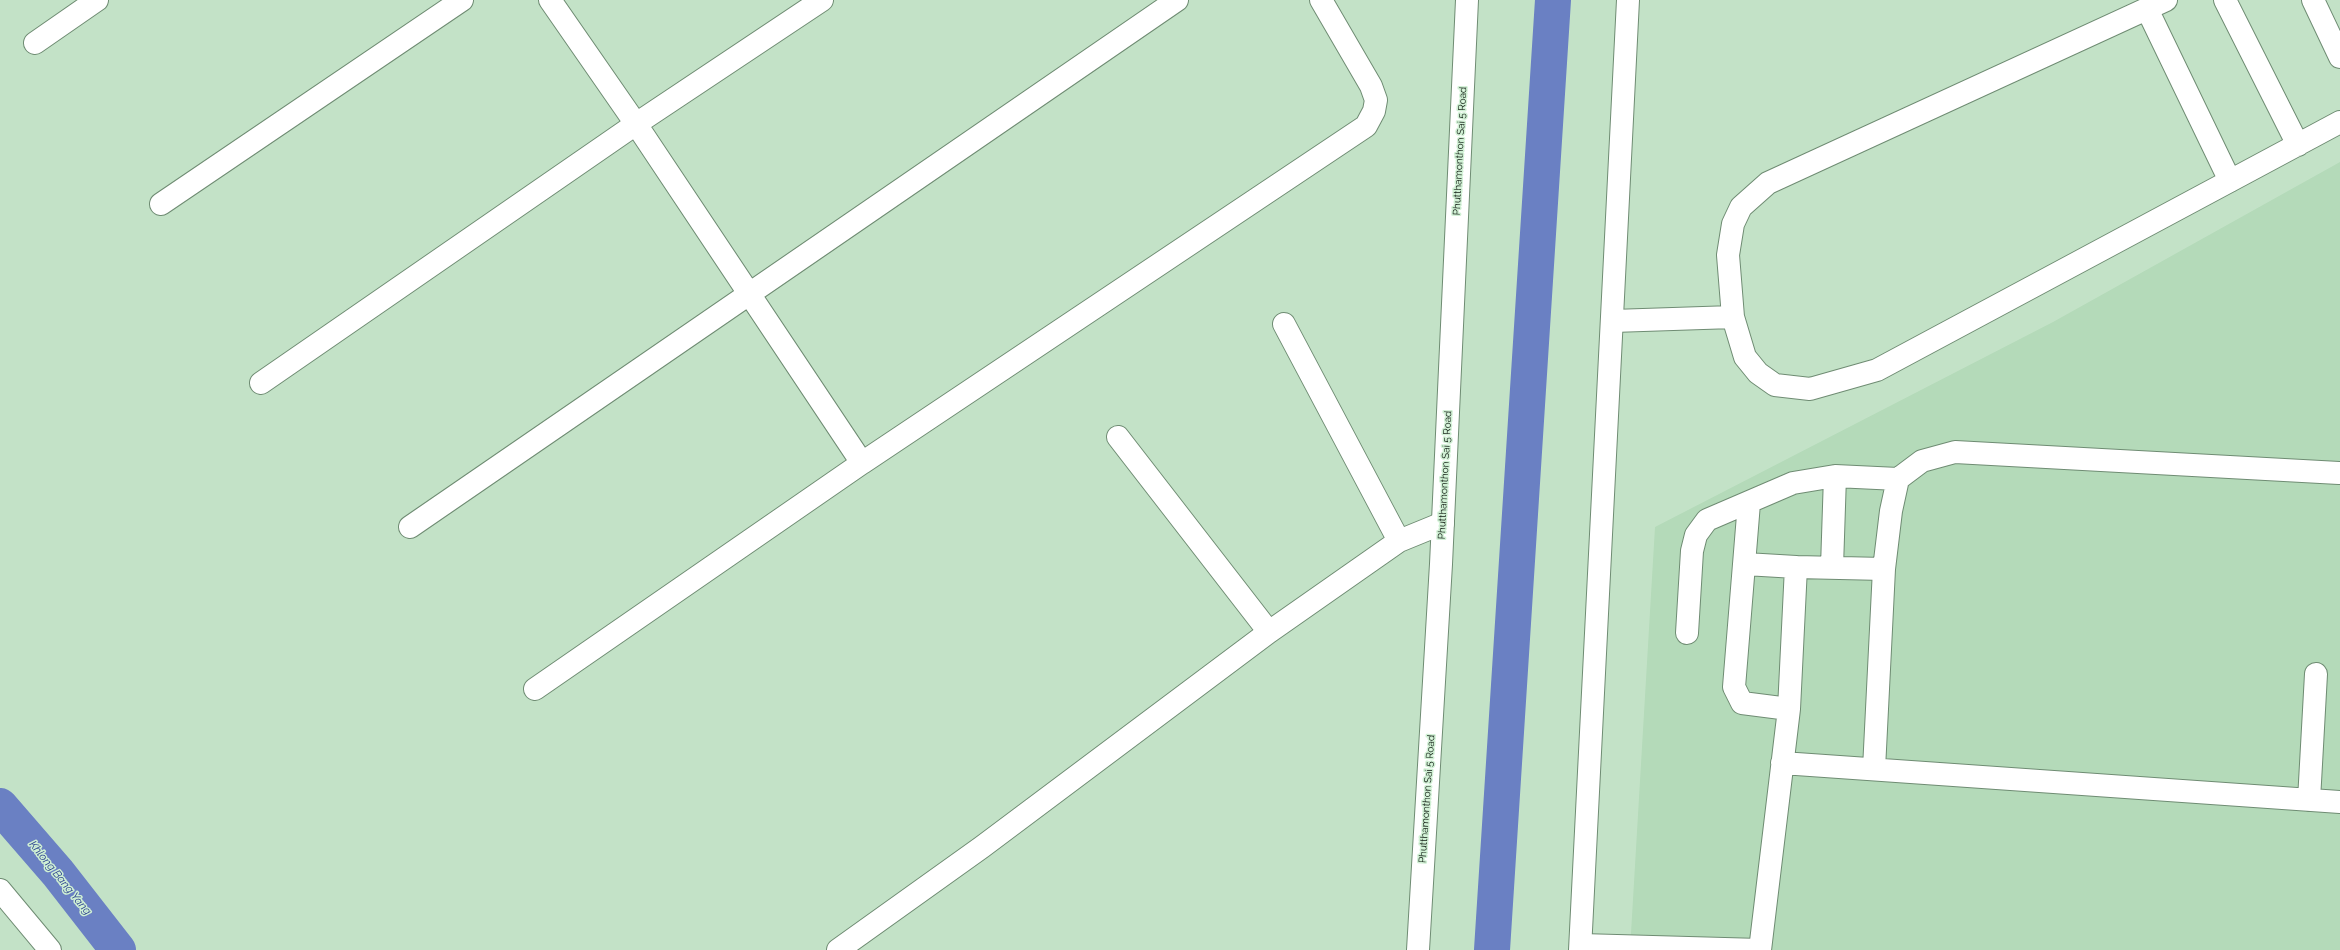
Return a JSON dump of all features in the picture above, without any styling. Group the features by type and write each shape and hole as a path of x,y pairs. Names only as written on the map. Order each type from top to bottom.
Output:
{"street":[{"path":"35,43 97,0"},
{"path":"161,204 462,0"},
{"path":"550,0 636,124 862,463"},
{"path":"261,383 636,124 822,0"},
{"path":"410,527 750,295 1177,0"},
{"path":"535,689 862,463 1366,126 1374,111 1376,100 1371,86 1321,0"},
{"name":"Phutthamonthon Sai 5 Road","path":"1418,950 1443,523 1467,0"},
{"path":"1628,0 1581,948 1760,950 1789,709 1796,567"},
{"path":"2166,0 1768,183 1741,207 1733,224 1728,255 1733,317 1745,357 1758,373 1775,385 1810,389 1877,370 2340,122"},
{"path":"2225,0 2298,145"},
{"path":"2313,0 2340,57"},
{"path":"2147,9 2230,181"},
{"path":"1613,321 1733,317"},
{"path":"1284,324 1399,541"},
{"path":"1118,437 1268,632"},
{"path":"1687,633 1692,551 1696,535 1707,520 1792,483 1835,476 1898,479 1922,461 1955,452 2339,473"},
{"path":"1832,567 1835,476"},
{"path":"1874,769 1884,570 1891,511 1898,479"},
{"path":"1749,503 1734,687 1736,696 1742,704 1789,709"},
{"path":"838,950 982,847 1268,632 1399,541 1443,523"},
{"path":"1745,564 1884,570"},
{"path":"2309,800 2316,674"},
{"path":"1782,763 2340,802"},
{"path":"0,890 50,950"}],"shaded area":[{"path":"2340,162 2340,950 1630,950 1655,527 2053,322"}],"waterway":[{"path":"1492,950 1553,0"},
{"name":"Khlong Bang Yang","path":"0,806 58,873 118,950"}]}
